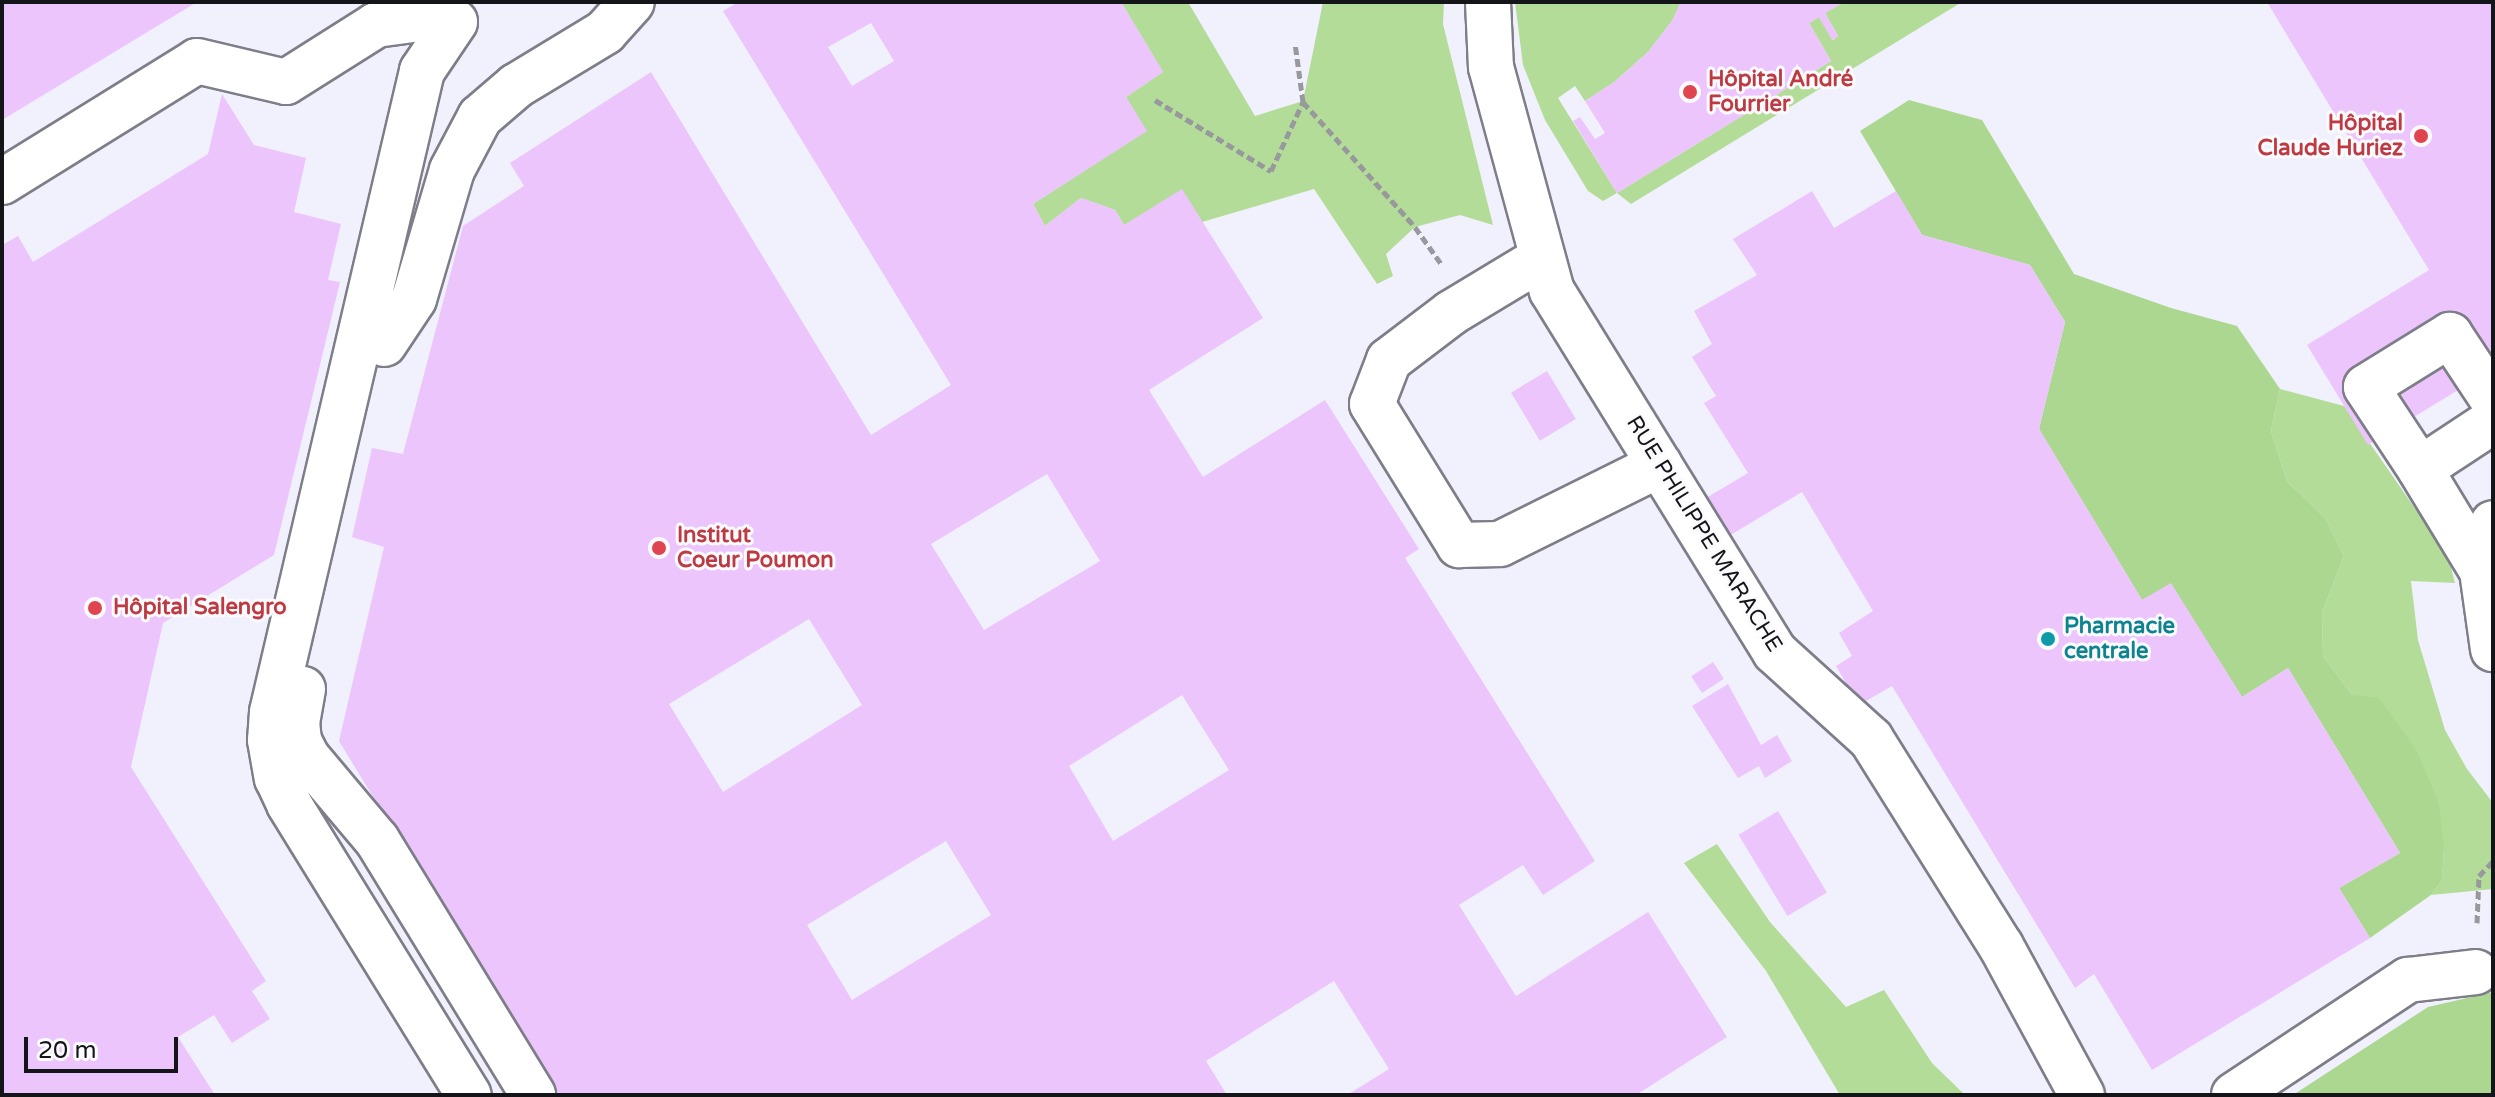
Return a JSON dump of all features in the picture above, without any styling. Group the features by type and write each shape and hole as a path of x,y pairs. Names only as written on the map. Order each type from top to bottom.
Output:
{"street":[{"path":"384,344 414,299 452,170 480,117 516,86 605,32 632,2"},
{"name":"RUE PHILIPPE MARACHE","path":"1488,2 1491,67 1552,291 1775,652 1871,739 2001,946 2082,1095"},
{"path":"460,12 308,663 297,722 299,741 319,773 377,840 533,1095"},
{"path":"2,182 197,61 286,82 376,25 460,12"},
{"path":"460,12 422,71 272,712 270,740 277,778 289,804 469,1095"},
{"path":"1542,258 1451,313 1389,360 1372,404 1459,545 1500,544 1659,465"},
{"path":"2482,571 2366,387 2450,335 2493,400"},
{"path":"2420,469 2493,421"},
{"path":"2493,523 2482,571 2493,649"},
{"path":"2234,1095 2408,980 2476,972"}],"path":[{"path":"1155,100 1271,171 1303,102 1295,43"},
{"path":"1303,102 1415,227 1448,274"},
{"path":"2476,972 2479,876 2493,861"}],"shaded area":[{"path":"2,2 2493,2 2493,1095 2,1095"}],"green space":[{"path":"1121,2 1188,2 1255,116 1303,101 1323,2 1444,2 1443,24 1493,225 1460,215 1415,227 1386,254 1393,276 1377,284 1314,189 1202,222 1124,225 1115,210 1081,198 1045,226 1033,204 1146,131 1126,97 1163,72"},
{"path":"1515,2 1681,2 1672,21 1648,52 1613,83 1585,101 1575,86 1558,98 1617,193 1603,201 1588,191 1545,120 1523,65"},
{"path":"1844,2 1962,2 1631,204 1617,193 1831,61 1809,23 1819,17 1833,40 1838,36 1825,13"},
{"path":"1909,100 1982,120 2074,274 2171,308 2237,326 2280,389 2271,431 2287,481 2326,519 2344,556 2322,613 2323,656 2352,695 2379,698 2417,751 2439,804 2444,848 2442,880 2431,895 2370,938 2339,888 2400,853 2288,668 2242,697 2171,584 2142,600 2039,429 2065,322 2030,265 1922,235 1860,131"},
{"path":"2280,389 2344,406 2448,556 2455,583 2411,581 2418,640 2445,730 2467,769 2493,803 2493,889 2431,895 2442,880 2444,848 2352,695 2323,656 2322,613 2344,556 2326,519 2287,481 2271,431"},
{"path":"1717,844 1770,922 1846,1007 1884,990 1932,1063 1965,1095 1840,1095 1766,971 1684,863"},
{"path":"2493,992 2493,1095 2293,1095 2428,1007"}],"building":[{"path":"2,2 197,2 2,120"},
{"name":"Institut Coeur Poumon","path":"738,2 1121,2 1163,72 1126,97 1147,131 1033,204 1045,226 1081,198 1115,210 1124,225 1182,189 1263,318 1149,390 1203,477 1325,400 1419,549 1405,558 1595,861 1543,895 1523,865 1459,905 1516,996 1648,912 1727,1037 1636,1095 1347,1095 1389,1069 1334,981 1206,1061 1227,1095 555,1095 339,741 384,547 352,537 372,448 403,454 463,226 524,186 510,163 651,72 871,435 951,385 723,11","holes":["871,23 894,61 852,86 828,47","1047,474 1100,561 984,630 931,544","809,619 862,705 723,792 669,704","1182,695 1229,770 1113,841 1069,766","946,841 991,915 852,1000 807,925"]},
{"name":"Hôpital André Fourrier","path":"1681,2 1844,2 1825,13 1838,36 1832,40 1819,17 1809,23 1831,61 1617,193 1573,121 1580,117 1595,139 1605,133 1585,101 1613,83 1648,52 1672,21"},
{"name":"Hôpital Claude Huriez","path":"2267,2 2493,2 2493,373 2491,370 2368,445 2307,345 2429,270"},
{"name":"Hôpital Salengro","path":"222,94 254,145 306,158 294,212 341,224 328,280 340,282 274,555 163,623 131,767 266,981 252,991 270,1019 232,1043 214,1015 178,1037 215,1095 2,1095 2,245 18,236 33,262 208,154"},
{"name":"Pharmacie centrale","path":"1812,191 1834,228 1896,191 1922,235 2030,265 2065,322 2039,429 2142,600 2171,583 2242,697 2288,668 2400,853 2339,888 2370,938 2152,1070 2094,974 2075,988 1892,686 1859,705 1836,666 1852,656 1839,633 1873,611 1802,492 1729,536 1706,498 1748,473 1704,403 1716,396 1692,357 1712,344 1694,311 1757,275 1733,239"},
{"path":"1547,371 1576,419 1540,441 1511,393"},
{"path":"1713,662 1724,679 1702,693 1691,676"},
{"path":"1728,684 1761,745 1777,735 1792,761 1765,778 1759,766 1738,778 1692,706"},
{"path":"1778,811 1827,892 1787,916 1739,835"}],"place":[{"name":"Hôpital André Fourrier","path":"1690,92"},
{"name":"Hôpital Claude Huriez","path":"2421,136"},
{"name":"Institut Coeur Poumon","path":"659,548"},
{"name":"Hôpital Salengro","path":"95,608"},
{"name":"Pharmacie centrale","path":"2048,639"}]}
